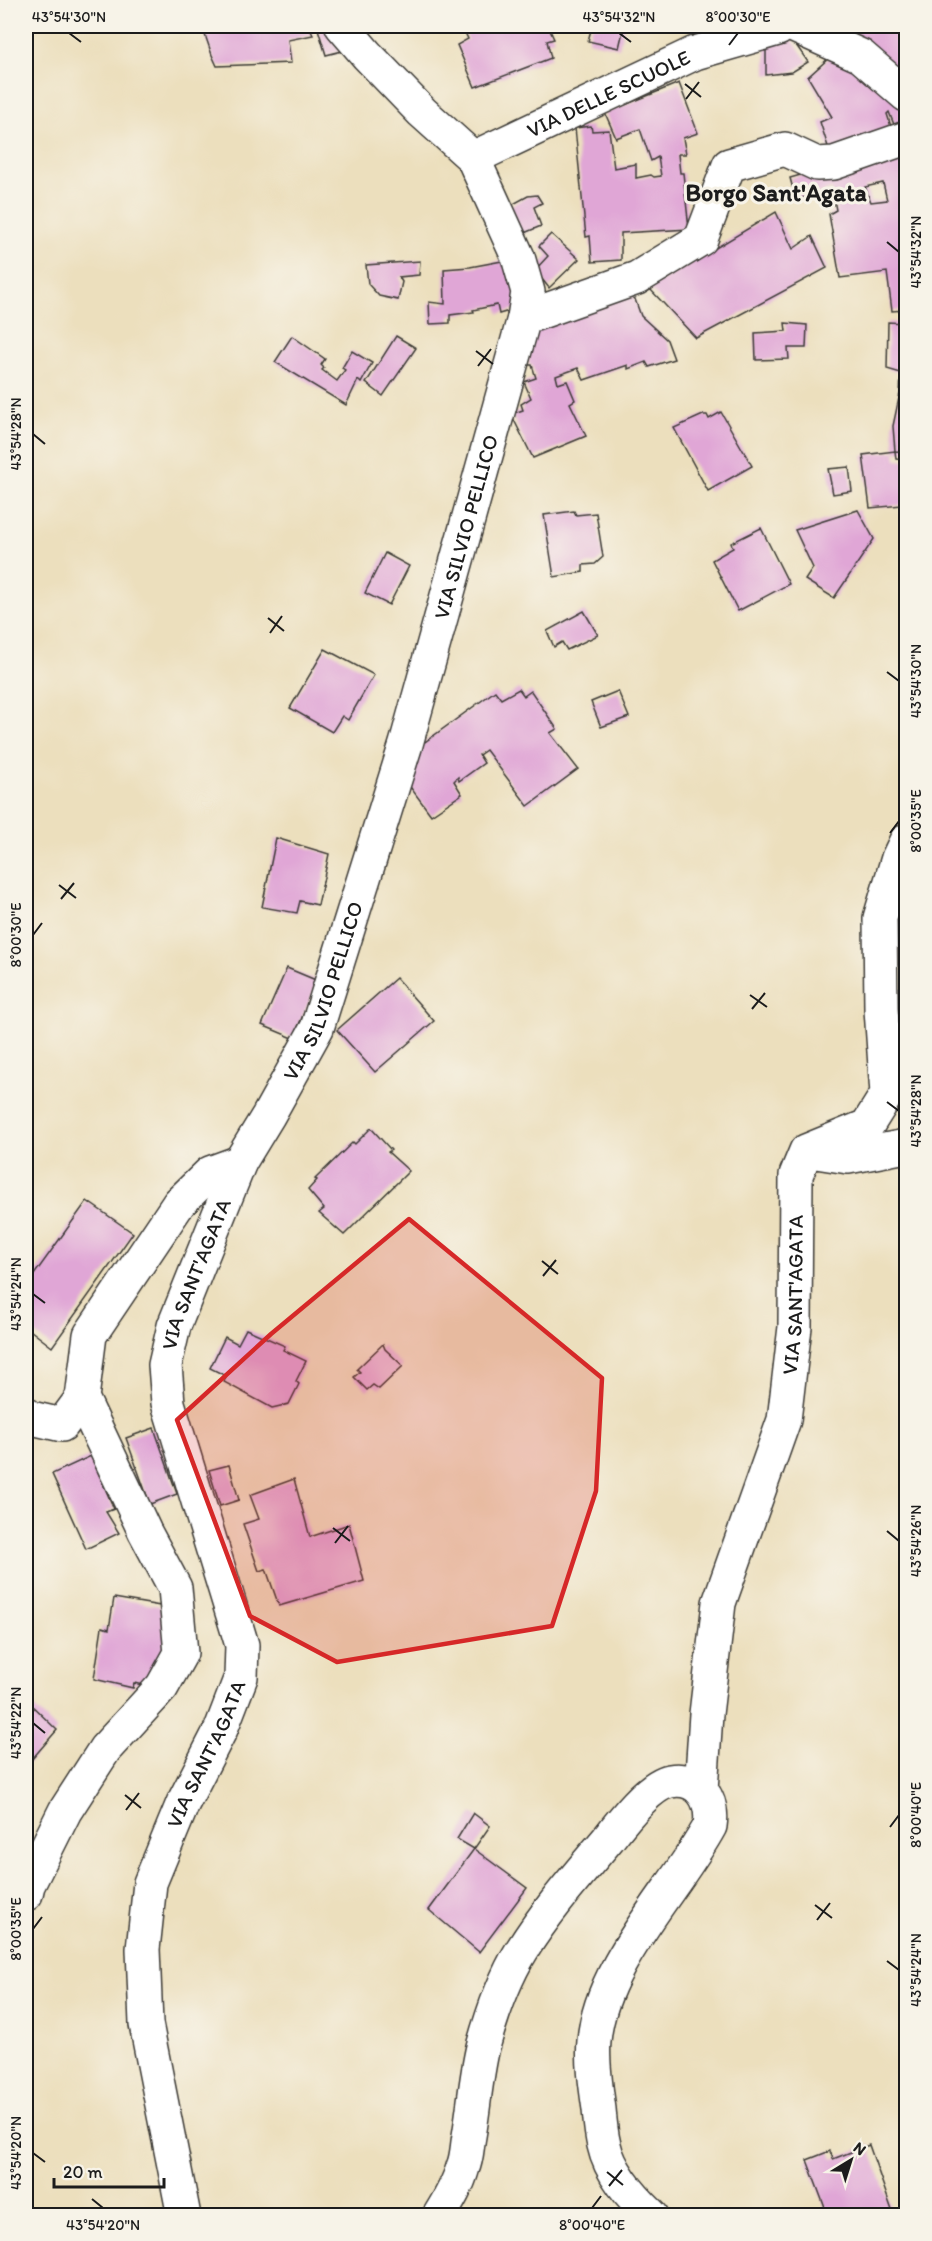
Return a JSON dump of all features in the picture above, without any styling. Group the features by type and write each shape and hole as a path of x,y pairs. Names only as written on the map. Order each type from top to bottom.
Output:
{"street":[{"path":"342,26 422,112 473,158 518,257 528,292 524,318 637,278 700,239 729,165 785,149 817,164 834,163 906,138"},
{"name":"VIA DELLE SCUOLE","path":"473,158 695,53 778,29 781,26"},
{"path":"794,26 861,56 906,95"},
{"name":"VIA SILVIO PELLICO","path":"240,1162 317,1028 405,744 524,318"},
{"path":"806,1151 867,1126 887,1094 881,1009 880,918 898,858 906,841"},
{"path":"806,1151 848,1157 906,1146"},
{"name":"VIA SANT'AGATA","path":"652,2216 638,2202 614,2170 604,2146 597,2098 593,2042 598,2013 619,1965 710,1826 712,1814 708,1800 701,1790 706,1714 719,1603 784,1420 795,1327 796,1176 806,1151"},
{"name":"VIA SANT'AGATA","path":"82,1398 90,1335 179,1203 210,1173 240,1162"},
{"name":"VIA SANT'AGATA","path":"184,2216 146,2024 143,1949 150,1883 183,1803 221,1729 241,1677 242,1645 168,1403 165,1365 174,1326 240,1162"},
{"path":"26,1414 27,1417 62,1425 82,1398 145,1532 175,1588 181,1653 162,1687 105,1749 65,1811 27,1885 26,1893"},
{"path":"439,2216 452,2196 464,2166 483,2048 498,1999 521,1952 560,1896 653,1789 664,1782 677,1780 690,1783 701,1790"}],"highlighted area":[{"path":"409,1219 602,1378 596,1491 552,1626 337,1662 250,1616 177,1420 271,1334"}],"building":[{"path":"202,26 309,26 313,35 288,40 291,63 217,66"},
{"path":"328,26 342,51 326,55 318,29"},
{"path":"462,26 548,26 554,39 547,41 551,58 475,87 457,45 468,39"},
{"path":"592,26 624,27 619,48 588,41"},
{"path":"834,26 906,26 906,129 897,132 889,112 887,114 894,136 832,159 820,122 832,117 808,77 851,38"},
{"path":"789,35 808,62 792,72 766,75 766,43"},
{"path":"679,83 698,133 683,138 686,154 678,154 680,173 683,173 689,229 621,233 621,260 592,262 590,236 586,237 575,128 591,126 592,131 609,130 614,168 636,164 636,178 661,176 658,157 651,161 640,129 616,138 605,113"},
{"path":"906,145 906,452 895,451 893,426 900,393 901,373 887,369 888,322 904,323 904,310 892,311 887,272 840,278 829,214 836,210 832,189 796,200 790,178","holes":["883,183 887,200 871,202 865,187"]},
{"path":"537,195 542,203 534,207 541,226 517,236 504,209 528,196"},
{"path":"776,212 793,249 812,236 827,268 696,338 649,288"},
{"path":"551,234 579,259 549,288 535,270 548,256 539,246"},
{"path":"513,259 519,308 499,314 497,305 473,310 474,312 450,315 450,323 430,324 429,302 445,304 444,269"},
{"path":"420,261 419,275 399,277 402,282 398,300 379,296 368,284 366,265"},
{"path":"631,288 641,316 667,340 674,359 649,367 646,362 628,369 628,365 584,380 578,368 556,376 558,384 567,381 575,400 570,403 586,436 533,458 511,414 523,410 521,404 531,398 524,382 536,378 532,365 529,365 530,325"},
{"path":"785,323 807,325 806,348 788,348 789,359 756,360 755,333 786,331"},
{"path":"292,336 325,359 321,365 324,368 322,370 337,381 345,370 342,368 352,351 372,363 361,383 358,380 346,405 275,362"},
{"path":"396,336 416,348 383,396 366,383"},
{"path":"721,412 752,466 708,491 674,428 703,415 707,415 709,419"},
{"path":"895,451 896,459 906,460 906,521 901,522 902,505 870,508 863,455"},
{"path":"849,467 852,491 833,494 828,469"},
{"path":"858,510 874,539 834,598 805,580 813,568 795,530"},
{"path":"574,511 576,515 596,513 603,557 595,564 583,565 583,572 554,577 544,515"},
{"path":"761,528 789,584 738,611 712,560 733,548 731,543"},
{"path":"385,553 409,566 389,605 365,593"},
{"path":"584,611 598,635 567,650 562,642 554,647 547,631"},
{"path":"325,649 374,675 348,720 342,716 332,732 290,708"},
{"path":"519,689 524,696 531,691 557,729 550,733 578,769 528,806 486,750 479,755 484,763 459,781 458,777 454,781 462,794 431,815 402,776 414,750 495,691 501,699"},
{"path":"618,691 629,717 601,727 591,702"},
{"path":"276,838 329,854 318,905 300,901 297,913 262,907"},
{"path":"287,968 318,981 293,1038 262,1025"},
{"path":"396,978 434,1021 375,1072 337,1030"},
{"path":"371,1128 391,1150 388,1152 409,1171 344,1235 319,1213 324,1209 308,1190 317,1180 315,1179"},
{"path":"87,1201 133,1233 52,1347 26,1327 26,1286"},
{"path":"246,1329 285,1346 283,1350 306,1361 296,1381 299,1384 289,1404 272,1408 224,1382 226,1376 210,1368 225,1337 238,1344"},
{"path":"383,1344 385,1349 403,1366 379,1389 373,1385 367,1390 354,1377 360,1372 357,1369"},
{"path":"154,1428 177,1494 150,1504 126,1438"},
{"path":"91,1456 114,1509 106,1512 119,1533 86,1549 52,1474"},
{"path":"229,1465 239,1500 220,1506 209,1470"},
{"path":"294,1479 310,1537 349,1524 364,1581 279,1606 266,1569 259,1571 243,1524 259,1519 250,1495"},
{"path":"26,1591 35,1600 26,1610"},
{"path":"114,1598 160,1606 169,1629 155,1688 134,1683 133,1688 94,1679 102,1627 109,1629"},
{"path":"26,1700 57,1730 26,1766"},
{"path":"473,1813 490,1826 474,1849 457,1839"},
{"path":"474,1849 527,1888 479,1952 429,1910"},
{"path":"869,2145 894,2216 828,2216 807,2160 830,2151 833,2159"}],"district":[{"name":"Borgo Sant'Agata","path":"776,193"}]}
